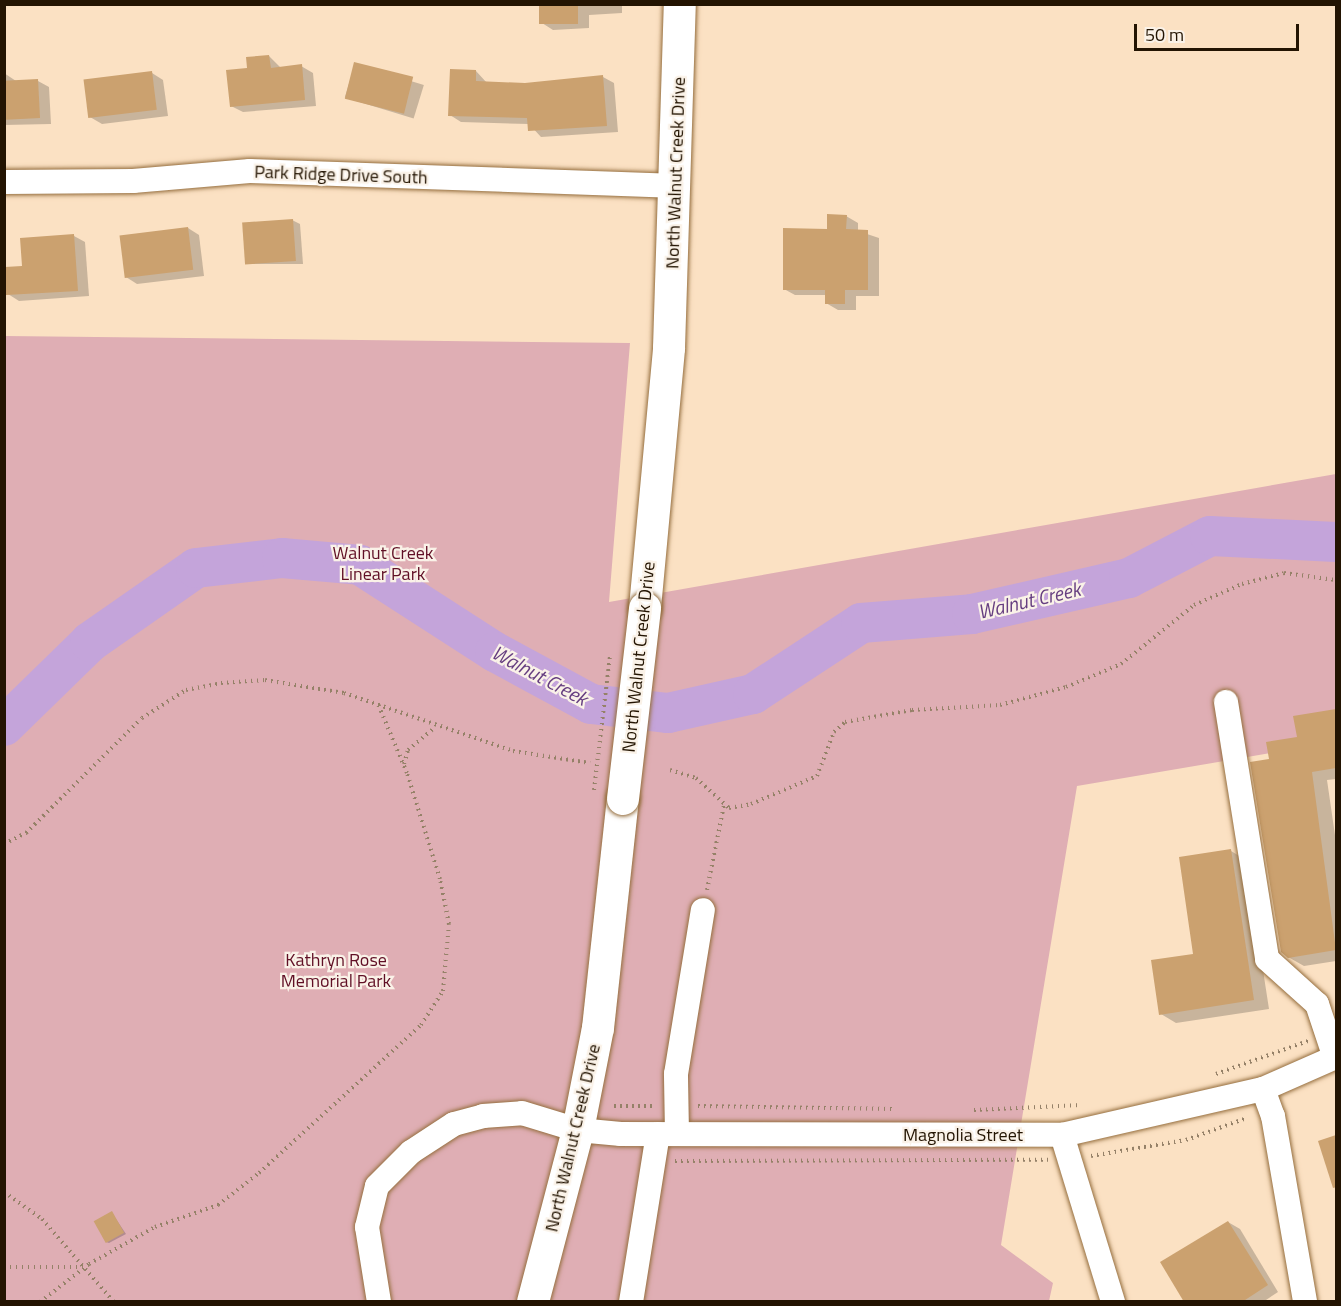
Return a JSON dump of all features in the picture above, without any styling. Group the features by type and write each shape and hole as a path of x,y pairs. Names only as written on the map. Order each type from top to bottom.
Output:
{"main road":[{"name":"North Walnut Creek Drive","path":"533,1302 578,1130 598,1028 645,608 678,186 680,4"}],"street":[{"name":"Park Ridge Drive South","path":"4,182 133,181 250,171 678,186"},
{"path":"1226,702 1267,959 1317,1004 1336,1058"},
{"path":"631,1302 676,1106 676,1074 703,910"},
{"name":"Magnolia Street","path":"379,1302 367,1227 376,1186 411,1152 454,1124 483,1116 522,1113 578,1130 668,1134 1062,1135 1263,1089 1336,1058"},
{"path":"1263,1089 1273,1116 1305,1302"},
{"path":"1062,1135 1113,1302"}],"path":[{"path":"670,770 696,778 724,805 751,804 804,784 818,776 834,732 845,723 912,710 1000,705 1066,687 1120,664 1194,605 1242,584 1284,573 1336,580"},
{"path":"594,790 612,641"},
{"path":"4,844 26,833 142,718 186,690 265,680 378,704 435,727 513,752 590,763"},
{"path":"40,1302 85,1267 155,1227 218,1205 260,1173 421,1025 443,991 449,924 404,765 378,704"},
{"path":"404,765 408,750 435,727"},
{"path":"703,910 724,805"},
{"path":"1210,1076 1327,1034"},
{"path":"970,1110 1089,1105"},
{"path":"614,1107 900,1110"},
{"path":"4,1192 42,1219 114,1302"},
{"path":"4,1267 85,1267"}],"green space":[{"name":"Kathryn Rose Memorial Park","path":"5,336 630,343 609,602 1336,474 1336,742 1077,786 1001,1245 1053,1283 1049,1301 5,1302"}],"building":[{"path":"539,4 578,4 578,24 539,24"},
{"path":"269,55 271,68 302,64 305,100 230,107 226,70 247,68 246,57"},
{"path":"354,62 413,77 404,114 345,99"},
{"path":"450,69 476,70 476,81 525,83 603,75 607,126 528,131 527,118 448,116"},
{"path":"152,71 157,110 88,118 84,79"},
{"path":"38,79 40,118 6,120 4,81"},
{"path":"827,214 847,215 846,229 868,230 868,290 845,290 845,304 825,304 825,290 783,290 783,228 827,229"},
{"path":"293,219 296,261 245,264 242,223"},
{"path":"188,227 193,270 125,278 120,235"},
{"path":"74,234 78,291 6,295 5,267 22,266 20,238"},
{"path":"1336,709 1336,768 1312,772 1336,950 1288,958 1281,952 1250,762 1269,759 1266,742 1297,737 1293,716"},
{"path":"1231,849 1254,1000 1159,1015 1151,960 1193,954 1179,857"},
{"path":"1336,1135 1336,1187 1333,1188 1318,1141"},
{"path":"112,1211 124,1233 106,1243 94,1221"},
{"path":"1228,1221 1268,1285 1242,1302 1184,1302 1160,1262"}],"waterway":[{"name":"Walnut Creek","path":"4,726 90,642 196,568 282,558 360,565 495,652 591,704 668,713 753,694 861,623 972,614 1129,578 1210,536 1336,542"}],"park label":[{"name":"Walnut Creek Linear Park","path":"383,564"}]}
